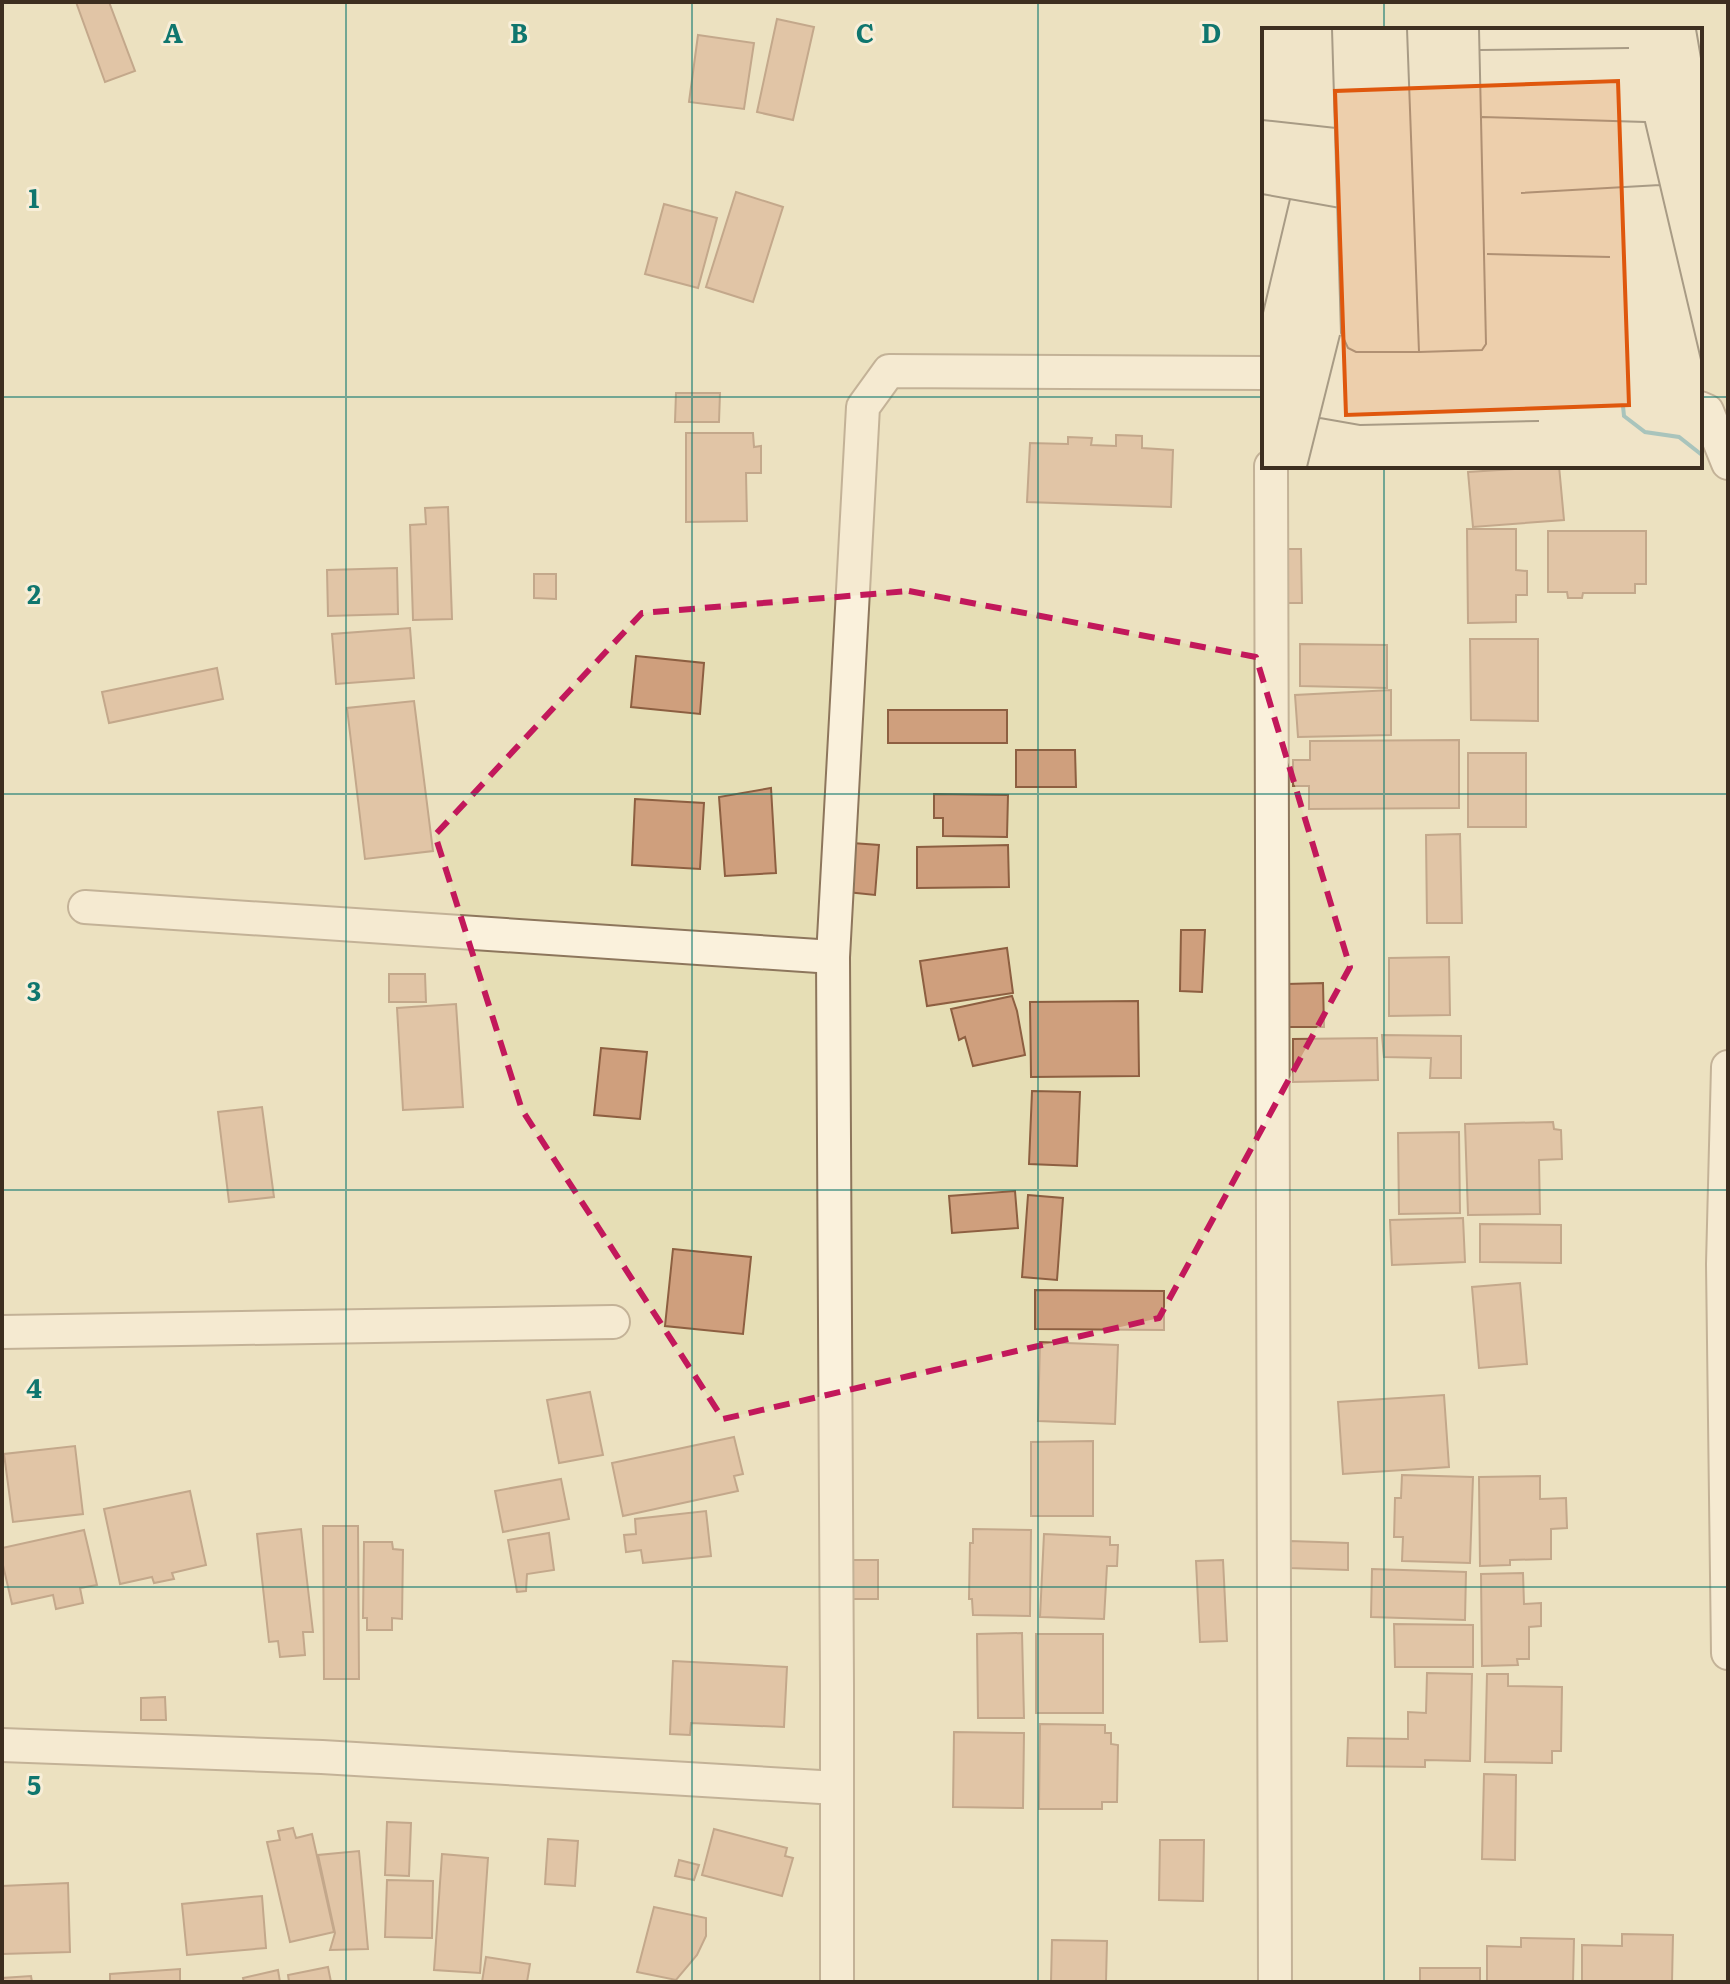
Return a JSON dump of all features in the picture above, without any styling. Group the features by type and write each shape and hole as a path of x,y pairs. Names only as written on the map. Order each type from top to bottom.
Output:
{"street":[{"path":"837,1982 833,957 863,407 889,371 1262,373"},
{"path":"1702,409 1707,411 1728,463"},
{"path":"1271,468 1275,1982"},
{"path":"85,907 833,957"},
{"path":"1728,1067 1725,1264 1728,1653"},
{"path":"2,1332 613,1322"},
{"path":"2,1745 322,1757 837,1788"}],"highlighted area":[{"path":"909,591 1256,657 1350,967 1159,1318 723,1419 522,1110 435,835 642,613"}],"shaded area":[{"path":"2,2 1728,2 1728,1982 2,1982"}],"building":[{"path":"76,2 109,2 135,71 105,82"},
{"path":"777,19 814,27 793,120 757,112"},
{"path":"698,35 754,43 744,109 689,102"},
{"path":"736,192 783,207 753,302 706,287"},
{"path":"664,204 717,218 698,288 645,274"},
{"path":"676,393 720,393 719,422 675,422"},
{"path":"686,433 753,433 754,447 761,446 761,473 746,473 747,521 686,522"},
{"path":"1116,435 1142,436 1142,448 1173,450 1171,507 1027,502 1030,443 1068,444 1068,437 1092,438 1091,445 1116,446"},
{"path":"1559,468 1564,520 1473,527 1468,472"},
{"path":"448,507 452,619 413,620 410,525 426,524 425,508"},
{"path":"1467,529 1516,529 1516,570 1527,571 1527,595 1516,595 1516,622 1468,623"},
{"path":"1548,531 1646,531 1646,584 1635,584 1635,593 1583,593 1582,598 1568,598 1567,592 1548,592"},
{"path":"1279,549 1301,549 1302,603 1280,603"},
{"path":"397,568 398,614 328,616 327,570"},
{"path":"534,574 556,574 556,599 534,598"},
{"path":"410,628 414,678 336,684 332,634"},
{"path":"1470,639 1538,639 1538,721 1471,720"},
{"path":"1300,644 1387,645 1387,688 1300,686"},
{"path":"636,656 704,663 700,714 631,707"},
{"path":"217,668 223,699 109,723 102,692"},
{"path":"1391,690 1391,735 1298,737 1295,695"},
{"path":"414,701 433,851 365,859 347,708"},
{"path":"888,710 1007,710 1007,743 888,743"},
{"path":"1459,740 1459,808 1309,809 1309,786 1293,786 1293,760 1310,760 1310,741"},
{"path":"1016,750 1075,750 1076,787 1016,787"},
{"path":"1468,753 1526,753 1526,827 1468,827"},
{"path":"771,788 776,873 725,876 719,797"},
{"path":"934,794 1008,795 1007,837 943,836 943,818 934,818"},
{"path":"635,799 704,803 700,869 632,865"},
{"path":"1460,834 1462,923 1427,923 1426,835"},
{"path":"852,843 879,845 875,895 847,892"},
{"path":"1008,845 1009,887 917,888 917,847"},
{"path":"1181,930 1205,930 1202,992 1180,991"},
{"path":"1007,948 1013,993 927,1006 920,961"},
{"path":"1449,957 1450,1015 1389,1016 1389,958"},
{"path":"389,974 425,974 426,1002 389,1002"},
{"path":"1323,983 1324,1027 1288,1027 1287,984"},
{"path":"1012,996 1025,1055 973,1066 965,1037 959,1040 951,1009"},
{"path":"1138,1001 1139,1076 1031,1077 1030,1002"},
{"path":"456,1004 463,1107 403,1110 397,1008"},
{"path":"1382,1035 1461,1036 1461,1078 1430,1078 1431,1058 1384,1057"},
{"path":"1377,1038 1378,1080 1293,1082 1293,1039"},
{"path":"601,1048 647,1052 640,1119 594,1115"},
{"path":"1032,1091 1080,1092 1077,1166 1029,1164"},
{"path":"262,1107 274,1197 229,1202 218,1112"},
{"path":"1553,1122 1554,1129 1561,1130 1562,1159 1539,1160 1540,1214 1468,1215 1465,1124"},
{"path":"1459,1132 1460,1213 1399,1214 1398,1133"},
{"path":"1015,1191 1018,1228 952,1233 949,1196"},
{"path":"1028,1195 1063,1198 1057,1280 1022,1277"},
{"path":"1463,1218 1465,1262 1392,1265 1390,1220"},
{"path":"1480,1224 1561,1225 1561,1263 1480,1262"},
{"path":"673,1249 751,1257 743,1334 665,1326"},
{"path":"1520,1283 1527,1364 1479,1368 1472,1287"},
{"path":"1035,1290 1164,1291 1164,1330 1035,1329"},
{"path":"1040,1342 1118,1345 1115,1424 1038,1421"},
{"path":"590,1392 603,1455 559,1463 547,1400"},
{"path":"1444,1395 1449,1467 1343,1474 1338,1402"},
{"path":"734,1437 743,1474 734,1476 738,1491 623,1516 612,1463"},
{"path":"1093,1441 1093,1516 1031,1516 1031,1442"},
{"path":"75,1446 83,1514 13,1522 4,1454"},
{"path":"1402,1475 1473,1477 1470,1563 1402,1561 1403,1537 1394,1537 1395,1498 1401,1498"},
{"path":"1540,1476 1540,1499 1566,1498 1567,1528 1551,1529 1551,1559 1510,1560 1510,1565 1480,1566 1479,1477"},
{"path":"561,1479 569,1519 503,1532 495,1491"},
{"path":"190,1491 206,1565 172,1573 174,1579 154,1583 152,1577 120,1584 104,1509"},
{"path":"706,1511 711,1556 643,1563 641,1550 626,1552 624,1535 636,1534 635,1519"},
{"path":"323,1526 358,1526 359,1679 324,1679"},
{"path":"301,1529 313,1632 303,1632 305,1655 280,1657 278,1641 269,1642 257,1534"},
{"path":"973,1529 1031,1530 1030,1616 973,1615 972,1599 969,1599"},
{"path":"84,1530 97,1585 80,1588 83,1603 56,1609 53,1595 12,1604 2,1548"},
{"path":"549,1533 554,1570 527,1574 526,1591 517,1592 508,1540"},
{"path":"1044,1534 1110,1537 1110,1545 1118,1545 1117,1566 1107,1566 1104,1619 1040,1617"},
{"path":"1290,1541 1348,1543 1348,1570 1289,1568"},
{"path":"364,1542 392,1542 393,1549 403,1550 402,1619 392,1618 392,1630 367,1630 367,1618 363,1618"},
{"path":"850,1560 878,1560 878,1599 849,1599"},
{"path":"1223,1560 1227,1641 1200,1642 1196,1561"},
{"path":"1372,1569 1466,1572 1465,1620 1371,1617"},
{"path":"1523,1573 1524,1604 1541,1603 1541,1626 1529,1627 1529,1659 1517,1659 1518,1665 1482,1666 1481,1574"},
{"path":"1394,1624 1473,1625 1473,1667 1395,1667"},
{"path":"1022,1633 1024,1718 978,1718 977,1634"},
{"path":"1036,1634 1103,1634 1103,1713 1036,1713"},
{"path":"673,1661 787,1667 784,1727 691,1723 690,1735 670,1734"},
{"path":"1427,1673 1472,1674 1470,1761 1425,1760 1425,1767 1347,1766 1348,1738 1408,1739 1408,1712 1426,1713"},
{"path":"1487,1674 1508,1674 1508,1686 1562,1687 1561,1751 1552,1751 1552,1763 1485,1762"},
{"path":"165,1697 166,1720 141,1720 141,1698"},
{"path":"1040,1724 1105,1725 1105,1733 1111,1733 1111,1744 1118,1745 1117,1802 1102,1802 1102,1809 1039,1809"},
{"path":"954,1732 1024,1733 1023,1808 953,1807"},
{"path":"1484,1774 1516,1775 1515,1860 1482,1859"},
{"path":"387,1822 411,1823 409,1876 385,1875"},
{"path":"293,1828 296,1838 312,1834 334,1932 290,1942 267,1842 280,1840 278,1831"},
{"path":"714,1829 787,1848 785,1856 793,1858 782,1896 702,1875"},
{"path":"548,1839 578,1841 575,1886 545,1884"},
{"path":"1160,1840 1204,1840 1203,1901 1159,1900"},
{"path":"359,1851 368,1949 330,1950 335,1933 318,1855"},
{"path":"442,1854 488,1858 480,1973 434,1970"},
{"path":"679,1860 699,1865 694,1880 675,1876"},
{"path":"387,1880 433,1881 432,1938 385,1937"},
{"path":"68,1883 70,1952 2,1954 2,1886"},
{"path":"262,1896 266,1948 187,1955 182,1904"},
{"path":"654,1907 706,1918 706,1936 697,1955 676,1980 637,1972"},
{"path":"1622,1934 1673,1935 1672,1982 1582,1982 1582,1945 1622,1946"},
{"path":"1521,1938 1574,1939 1573,1982 1487,1982 1487,1946 1521,1947"},
{"path":"1052,1940 1107,1941 1106,1982 1051,1982"},
{"path":"486,1957 530,1964 527,1982 482,1982"},
{"path":"328,1967 331,1982 289,1982 288,1975"},
{"path":"1420,1968 1480,1968 1480,1982 1420,1982"},
{"path":"180,1969 180,1982 110,1982 110,1974"},
{"path":"278,1970 280,1982 244,1982 243,1978"},
{"path":"31,1976 32,1982 2,1982 2,1978"}]}
